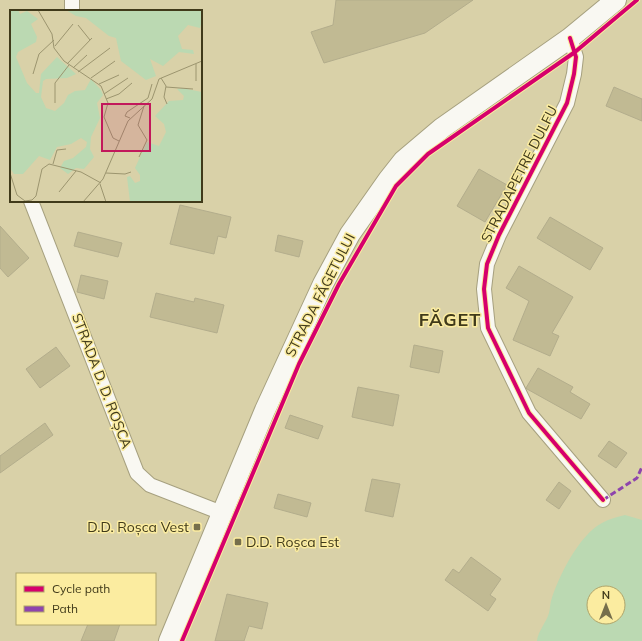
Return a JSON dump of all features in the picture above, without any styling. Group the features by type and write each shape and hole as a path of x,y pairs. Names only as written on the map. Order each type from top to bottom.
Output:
{"main road":[{"name":"STRADA FĂGETULUI","path":"169,641 265,410 323,284 350,234 376,195 403,161 442,128 570,38 616,0"}],"street":[{"name":"STRADAPETRE DULFU","path":"570,38 576,57 574,74 566,103 486,264 484,289 488,328 528,413 603,500"},
{"name":"STRADA D. D. ROȘCA","path":"31,202 138,473 150,485 222,513"}],"green space":[{"path":"625,515 642,520 642,641 537,641 549,613 554,591 570,558 585,537 593,529 613,518"}],"building":[{"path":"336,0 473,0 425,33 324,63 311,32 333,25"},
{"path":"614,87 642,99 642,121 606,106"},
{"path":"479,169 507,185 485,222 457,206"},
{"path":"180,205 231,217 226,238 218,236 214,254 170,244"},
{"path":"550,217 603,248 590,270 537,238"},
{"path":"0,226 29,258 8,277 0,268"},
{"path":"78,232 122,243 118,257 74,246"},
{"path":"278,235 303,241 299,257 275,251"},
{"path":"519,266 573,297 552,333 559,336 550,356 513,340 529,301 506,288"},
{"path":"81,275 108,281 104,299 77,292"},
{"path":"156,293 194,302 195,298 224,305 217,333 150,317"},
{"path":"414,345 443,351 439,373 410,367"},
{"path":"56,347 70,366 40,388 26,369"},
{"path":"538,368 573,387 570,392 590,404 581,419 526,388"},
{"path":"358,387 399,395 393,426 352,417"},
{"path":"290,415 323,426 318,439 285,428"},
{"path":"45,423 53,435 0,473 0,456"},
{"path":"609,441 627,453 616,468 598,456"},
{"path":"372,479 400,484 393,517 365,511"},
{"path":"559,482 571,491 559,509 546,500"},
{"path":"278,494 311,503 307,517 274,508"},
{"path":"471,557 501,579 490,595 496,599 488,611 445,580 453,569 459,573"},
{"path":"227,594 268,603 262,629 249,626 244,641 215,641"},
{"path":"88,625 120,625 114,641 81,641"}],"marked path":[{"path":"603,500 637,478 642,467"}],"cycle path":[{"path":"182,641 299,364 339,284 396,186 428,154 575,52 637,0"},
{"path":"570,38 576,57 574,74 567,103 499,235 487,264 484,289 488,328 529,413 603,500"}],"place":[{"name":"D.D. Roșca Vest","path":"197,527"},
{"name":"D.D. Roșca Est","path":"238,542"}],"district":[{"name":"FĂGET","path":"450,319"}]}
